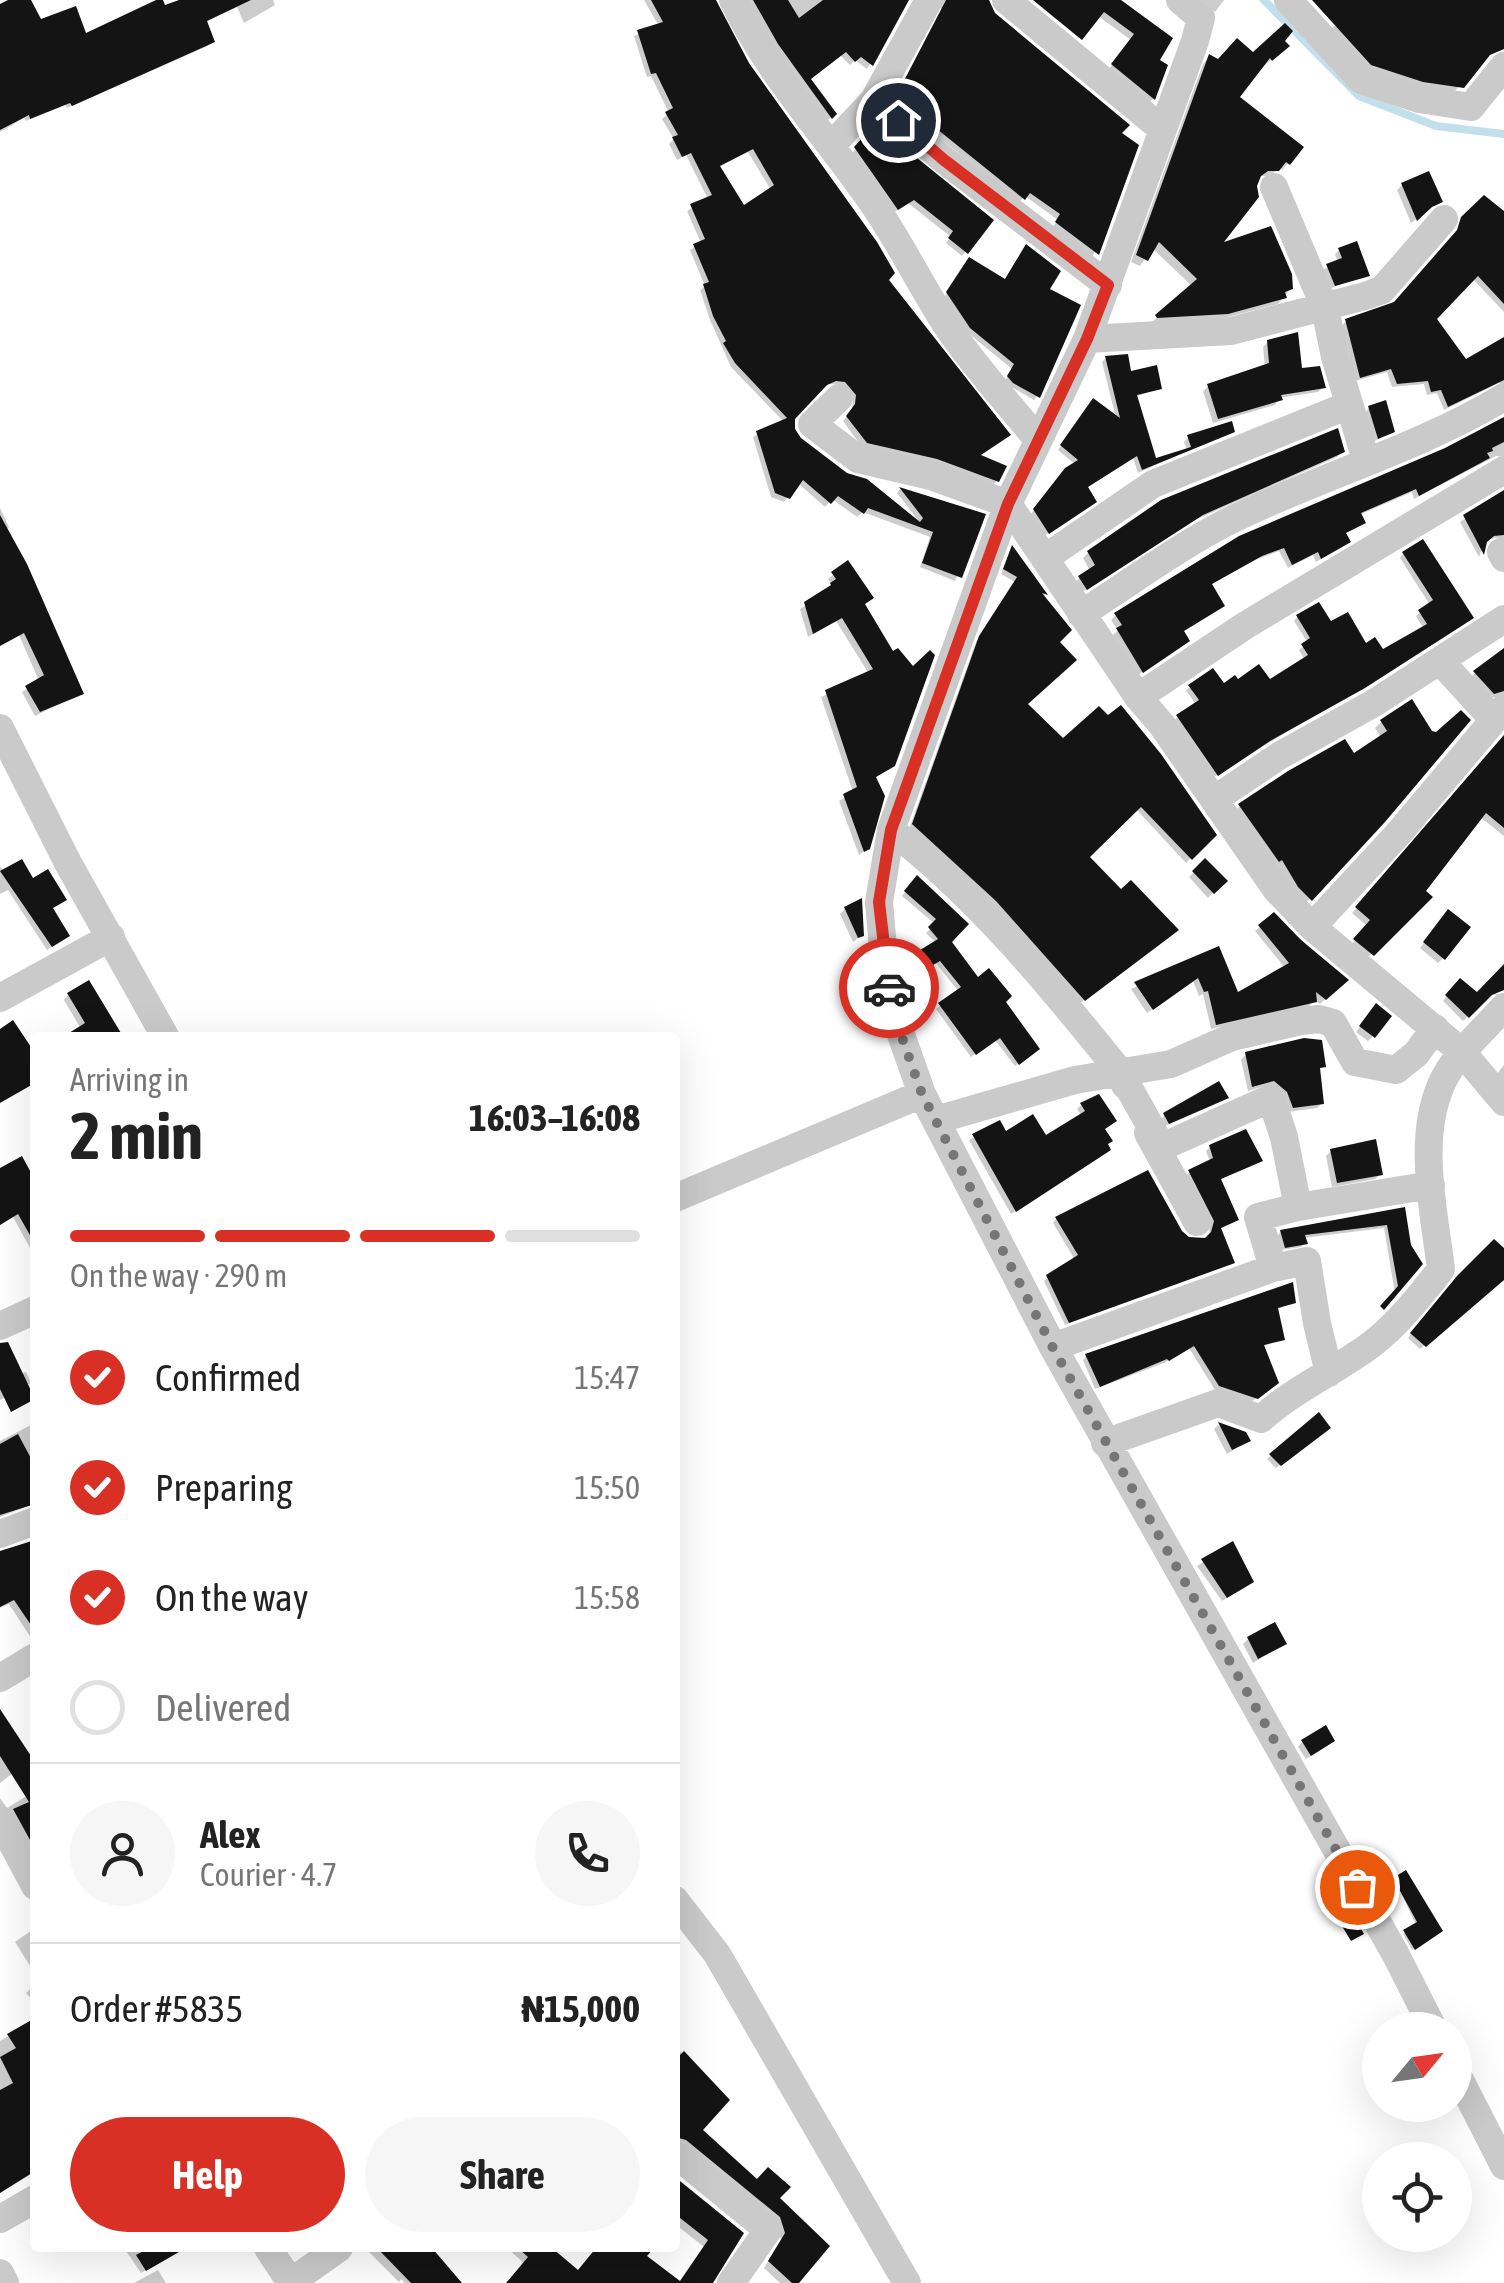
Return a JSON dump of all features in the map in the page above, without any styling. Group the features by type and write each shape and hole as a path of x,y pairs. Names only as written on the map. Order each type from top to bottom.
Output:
{"street":[{"path":"733,0 751,37 907,256 948,328 1038,440"},
{"path":"831,146 874,100 929,0"},
{"path":"1006,0 1162,129"},
{"path":"1180,0 1201,18 1108,285 1087,339 1008,504 891,830 879,902 883,949 893,1012 922,1094 1053,1348 1425,2012"},
{"path":"1288,0 1361,80 1420,100 1471,108 1504,66"},
{"path":"874,100 944,160 1108,285"},
{"path":"1274,187 1325,308 1366,460"},
{"path":"1087,339 1231,332 1382,290 1444,220"},
{"path":"1081,614 1226,522 1461,423 1504,397"},
{"path":"839,398 812,424 858,459 930,476 1008,504 1138,697 1276,889 1312,927 1462,1052 1504,1102"},
{"path":"1044,558 1153,484 1349,405"},
{"path":"1138,697 1246,625 1504,470"},
{"path":"1215,799 1504,619"},
{"path":"1312,927 1398,834 1499,714 1440,660"},
{"path":"0,728 68,863 163,1032"},
{"path":"891,830 926,857 993,922 1120,1072 1162,1147 1271,1098 1284,1137 1298,1207"},
{"path":"0,998 110,937"},
{"path":"1106,1442 1218,1403 1261,1419 1376,1341 1420,1296 1441,1268 1429,1132 1441,1085 1462,1052 1504,1007"},
{"path":"936,1120 1075,1080 1171,1064 1232,1037 1320,1019 1333,1023 1355,1062 1396,1070 1416,1054 1435,1028"},
{"path":"1120,1072 1132,1104 1197,1222"},
{"path":"680,1196 922,1094"},
{"path":"1273,1268 1258,1217 1431,1185"},
{"path":"1053,1348 1273,1268 1307,1261 1316,1323 1329,1373"},
{"path":"0,1326 30,1312"},
{"path":"0,1534 30,1523"},
{"path":"0,1678 30,1659"},
{"path":"0,1820 30,1877"},
{"path":"680,1906 717,1954 907,2283"},
{"path":"1472,2103 1504,2166"},
{"path":"680,2158 768,2230 731,2283"},
{"path":"0,2220 30,2201"},
{"path":"271,2252 291,2282 333,2252"},
{"path":"0,2273 5,2283"}],"building":[{"path":"31,0 41,19 76,6 86,33 156,0 163,0 165,5 179,0 251,0 207,21 215,42 72,106 70,103 30,119 29,115 0,130 0,4"},
{"path":"651,0 716,0 749,63 877,242 895,273 889,280 1011,435 981,455 1007,466 999,482 937,459 867,443 846,416 856,395 845,382 827,385 795,419 795,429 801,438 847,473 867,479 920,522 923,518 899,487 986,514 962,578 922,563 933,532 868,508 864,514 838,496 831,504 803,480 790,499 775,493 756,431 787,418 735,363 713,316 703,284 709,282 693,244 705,239 690,204 712,195 691,153 682,157 672,137 678,135 665,112 673,108 656,73 651,74 637,30 663,22","holes":["753,149 774,185 744,205 720,166"]},
{"path":"753,0 788,0 799,18 823,0 909,0 873,66 861,57 855,62 846,52 811,79 837,114 832,119 778,44"},
{"path":"946,0 989,0 995,13 1130,125 1122,133 1139,145 1099,255 1055,222 1060,214 1030,193 1025,200 896,96"},
{"path":"1033,0 1121,0 1173,38 1160,60 1168,65 1155,100 1111,64 1134,34 1104,12 1082,40"},
{"path":"1312,0 1504,0 1504,49 1490,55 1464,88 1423,82 1371,65"},
{"path":"1285,23 1293,31 1285,41 1290,46 1272,61 1270,58 1240,97 1304,147 1290,165 1286,162 1279,171 1261,176 1257,186 1259,197 1224,242 1271,226 1292,274 1293,289 1285,292 1287,298 1228,314 1157,318 1155,315 1197,279 1159,242 1148,261 1136,255 1209,54 1218,59 1237,38 1253,52"},
{"path":"875,124 994,220 968,254 948,238 953,231 914,200 898,210 854,147"},
{"path":"1429,171 1443,202 1417,221 1401,183"},
{"path":"1484,195 1504,211 1504,304 1478,276 1437,319 1466,359 1504,337 1504,380 1448,407 1441,390 1431,392 1428,381 1397,384 1391,369 1360,378 1345,319 1394,302 1457,230 1461,217"},
{"path":"1357,241 1370,276 1335,286 1326,264 1342,258 1338,248"},
{"path":"1026,244 1061,271 1050,289 1081,305 1040,398 1013,383 1007,376 1014,364 970,328 946,292 969,257 1005,279"},
{"path":"1298,332 1302,368 1320,366 1326,388 1281,395 1283,400 1218,419 1207,384 1269,363 1267,340"},
{"path":"1128,354 1131,371 1157,365 1162,389 1137,395 1156,458 1191,447 1187,435 1232,421 1235,432 1142,470 1137,456 1088,487 1097,502 1049,534 1033,509 1065,468 1078,460 1060,445 1093,398 1120,418 1105,356"},
{"path":"1386,400 1395,432 1378,439 1368,406"},
{"path":"1504,417 1504,442 1487,453 1490,458 1419,496 1416,489 1361,513 1366,523 1346,533 1351,542 1321,559 1318,552 1292,565 1284,548 1212,584 1225,606 1184,631 1190,641 1143,673 1116,628 1122,625 1114,613 1239,536 1445,448"},
{"path":"1338,428 1345,452 1203,515 1087,590 1078,576 1095,565 1087,551 1161,500"},
{"path":"1504,490 1504,535 1487,542 1484,555 1463,515"},
{"path":"0,515 27,564 84,694 40,712 25,686 44,675 24,633 0,646"},
{"path":"1423,539 1474,618 1218,776 1176,715 1199,700 1188,685 1213,668 1224,683 1235,675 1238,679 1259,664 1270,679 1308,655 1301,644 1310,638 1296,615 1319,602 1331,621 1348,612 1366,643 1375,637 1383,649 1427,624 1418,610 1433,600 1402,552"},
{"path":"1012,545 1048,595 1042,593 1072,630 1060,642 1077,660 1028,704 1063,738 1099,706 1108,715 1121,705 1161,754 1217,835 1192,860 1141,807 1090,857 1121,889 1131,880 1179,930 1085,1001 996,901 912,824 979,636 1017,577 1003,569"},
{"path":"848,560 874,598 865,604 893,651 898,648 913,666 930,650 935,655 895,766 876,777 885,796 870,849 864,852 843,794 857,787 825,690 873,669 842,618 813,634 804,602 831,585 836,579 831,572"},
{"path":"1504,648 1504,691 1494,694 1473,671"},
{"path":"1412,699 1432,731 1436,732 1461,710 1471,720 1312,901 1238,804 1345,739 1354,753 1387,731 1380,720"},
{"path":"1504,735 1504,828 1486,813 1426,891 1433,897 1374,956 1353,939 1370,920 1355,907"},
{"path":"1205,858 1228,881 1214,894 1192,871"},
{"path":"22,859 33,878 48,869 67,900 53,908 70,936 52,947 0,871"},
{"path":"917,875 969,924 952,942 978,977 989,968 1012,996 1006,1002 1040,1049 1019,1065 1000,1038 976,1055 938,1003 961,987 940,961 914,976 904,960 938,939 928,927 936,919 904,891"},
{"path":"862,898 864,936 858,938 844,907"},
{"path":"1448,909 1471,927 1445,960 1423,942"},
{"path":"1274,912 1349,980 1326,1000 1316,992 1317,1002 1216,1025 1208,991 1204,992 1198,978 1153,1010 1134,982 1219,946 1238,992 1289,963 1258,925"},
{"path":"1504,964 1504,990 1492,995 1469,1018 1445,995 1460,978 1477,992"},
{"path":"89,980 120,1032 71,1032 85,1023 67,993"},
{"path":"1376,1003 1392,1016 1375,1038 1359,1026"},
{"path":"13,1020 30,1046 30,1086 0,1103 0,1029"},
{"path":"1304,1038 1322,1040 1326,1067 1320,1068 1324,1104 1293,1108 1287,1092 1274,1081 1252,1087 1245,1052"},
{"path":"1219,1081 1229,1098 1169,1124 1163,1113"},
{"path":"1099,1094 1117,1121 1105,1129 1113,1141 1108,1144 1111,1150 1016,1212 972,1134 1000,1120 1006,1131 1033,1114 1046,1135 1085,1111 1080,1103"},
{"path":"1246,1129 1263,1161 1221,1179 1239,1220 1221,1228 1235,1263 1069,1323 1046,1275 1078,1255 1055,1217 1148,1170 1182,1231 1189,1237 1205,1238 1214,1221 1188,1170 1213,1158 1209,1145"},
{"path":"1376,1139 1383,1175 1337,1183 1330,1149"},
{"path":"22,1156 30,1171 30,1235 18,1214 0,1225 0,1168"},
{"path":"1405,1207 1411,1245 1423,1264 1384,1310 1380,1306 1398,1286 1387,1225 1305,1235 1308,1244 1285,1248 1280,1230"},
{"path":"1494,1239 1504,1248 1504,1280 1426,1347 1410,1333"},
{"path":"1293,1282 1296,1303 1278,1308 1285,1340 1264,1345 1279,1383 1258,1399 1219,1386 1194,1346 1169,1361 1100,1387 1085,1354"},
{"path":"8,1342 30,1388 30,1402 11,1412 0,1389 0,1343"},
{"path":"1319,1412 1331,1428 1281,1466 1269,1454"},
{"path":"1218,1422 1246,1432 1251,1441 1232,1450"},
{"path":"18,1434 30,1457 30,1506 0,1515 0,1444"},
{"path":"1233,1541 1254,1582 1227,1598 1201,1559"},
{"path":"30,1542 30,1624 14,1600 0,1607 0,1551"},
{"path":"1275,1622 1287,1644 1258,1659 1247,1637"},
{"path":"0,1709 30,1754 30,1840 13,1809 29,1802 0,1756"},
{"path":"1326,1725 1335,1741 1311,1756 1301,1740"},
{"path":"1406,1870 1443,1931 1415,1950 1403,1930 1417,1922 1393,1878"},
{"path":"1352,1913 1364,1934 1351,1941 1339,1921"},
{"path":"30,2021 30,2174 0,2193 0,2090 13,2083 0,2057 16,2048 7,2034"},
{"path":"684,2051 730,2100 703,2130 757,2179 768,2167 791,2187 780,2198 830,2246 799,2283 792,2283 768,2261 785,2233 780,2217 680,2138 680,2055"},
{"path":"680,2181 744,2233 713,2283 506,2283 528,2257 522,2252 557,2252 578,2270 593,2252 650,2252 647,2256 680,2281 708,2240 680,2218"},
{"path":"142,2252 179,2252 146,2271 136,2255"},
{"path":"381,2252 435,2252 462,2283 411,2283"}],"waterway":[{"path":"1264,0 1359,96 1436,126 1504,134"}],"way so far":[{"path":"889,988 893,1012 922,1094 1053,1348 1357,1887"}],"route":[{"path":"889,988 879,902 891,830 1008,504 1087,339 1108,285 944,160 898,120"}]}
